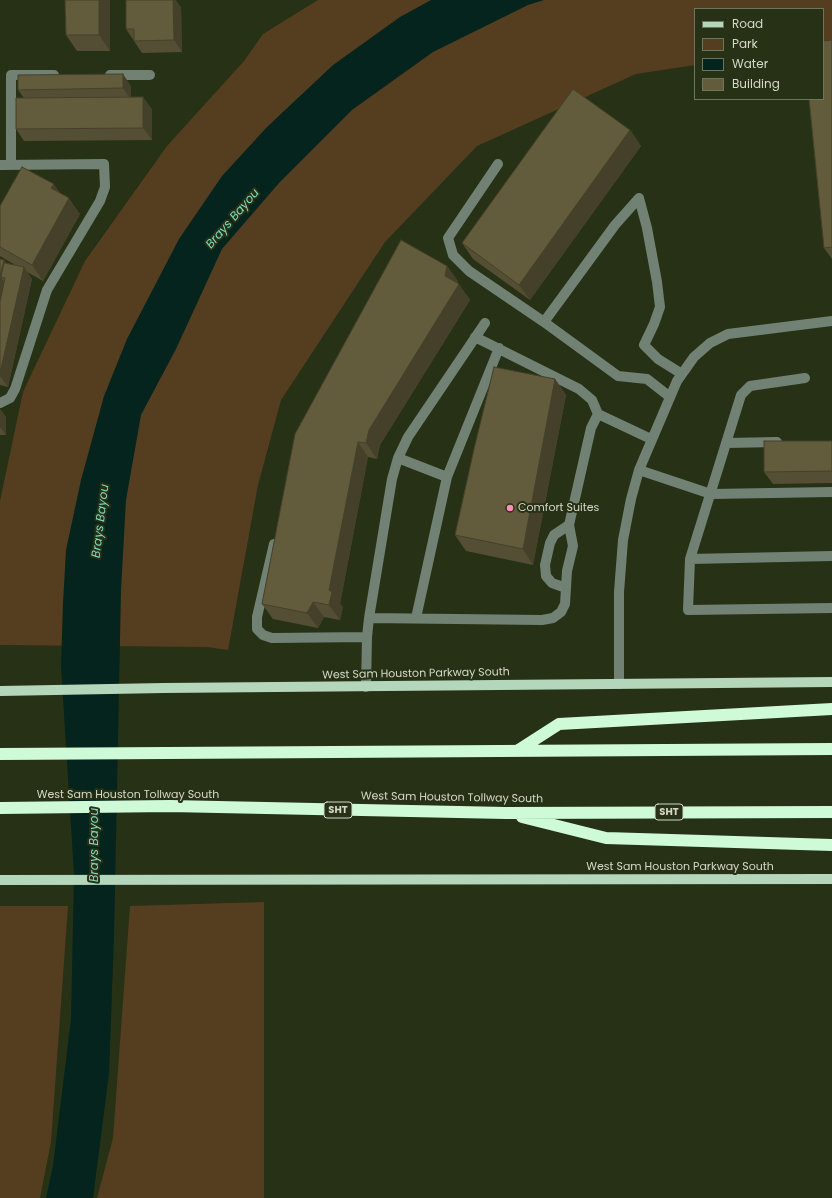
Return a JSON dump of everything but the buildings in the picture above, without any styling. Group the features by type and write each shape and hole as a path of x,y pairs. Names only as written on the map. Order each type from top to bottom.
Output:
{"highway":[{"path":"517,751 559,724 832,709"},
{"path":"0,754 832,749"},
{"name":"West Sam Houston Tollway South","path":"0,808 170,806 506,813 832,812"},
{"path":"506,813 606,838 832,846"}],"main road":[{"name":"West Sam Houston Parkway South","path":"0,691 164,688 832,682"},
{"name":"West Sam Houston Parkway South","path":"0,880 832,879"}],"street":[{"path":"11,165 11,74 65,75"},
{"path":"104,75 150,75"},
{"path":"0,165 104,164 105,187 100,202 47,290 15,389 10,398 0,403"},
{"path":"498,164 448,238 453,255 468,271 544,322 618,376 646,379 670,397"},
{"path":"544,322 615,225 639,198 649,236 660,307 644,345 658,359 682,374"},
{"path":"619,684 619,592 623,547 631,499 639,470 651,439 677,381 694,357 710,343 728,334 832,321"},
{"path":"366,687 369,618 392,479 398,458 408,437 485,323"},
{"path":"475,336 579,389 592,400 598,414 651,439"},
{"path":"416,618 447,478 499,348"},
{"path":"806,378 750,386 741,395 690,559 688,610 832,608"},
{"path":"369,618 542,620 553,618 561,612 565,604 567,571 573,546 569,525 591,428 598,414"},
{"path":"727,443 787,442"},
{"path":"398,458 447,478"},
{"path":"639,470 711,494 832,492"},
{"path":"566,588 552,583 546,576 545,565 550,543 554,535 569,525"},
{"path":"277,532 257,617 257,629 263,635 272,638 367,637"},
{"path":"690,559 832,556"}],"green space":[{"path":"318,0 832,0 832,45 824,47 824,8 694,8 694,65 636,74 477,146 385,242 281,400 258,485 228,650 207,647 0,645 0,501 23,392 85,261 167,146 244,61 263,34"},
{"path":"264,902 264,1198 97,1198 113,1138 130,906"},
{"path":"0,906 68,906 51,1142 40,1198 0,1198"}],"water":[{"name":"Brays Bayou","path":"431,0 544,0 528,5 433,52 352,110 279,183 222,249 176,349 141,415 126,500 121,590 114,936 109,1074 93,1198 46,1198 53,1166 71,1019 74,874 61,666 66,550 81,480 104,396 127,339 179,239 222,176 267,127 333,65 400,17"}],"place":[{"name":"Comfort Suites","path":"510,508"}]}
